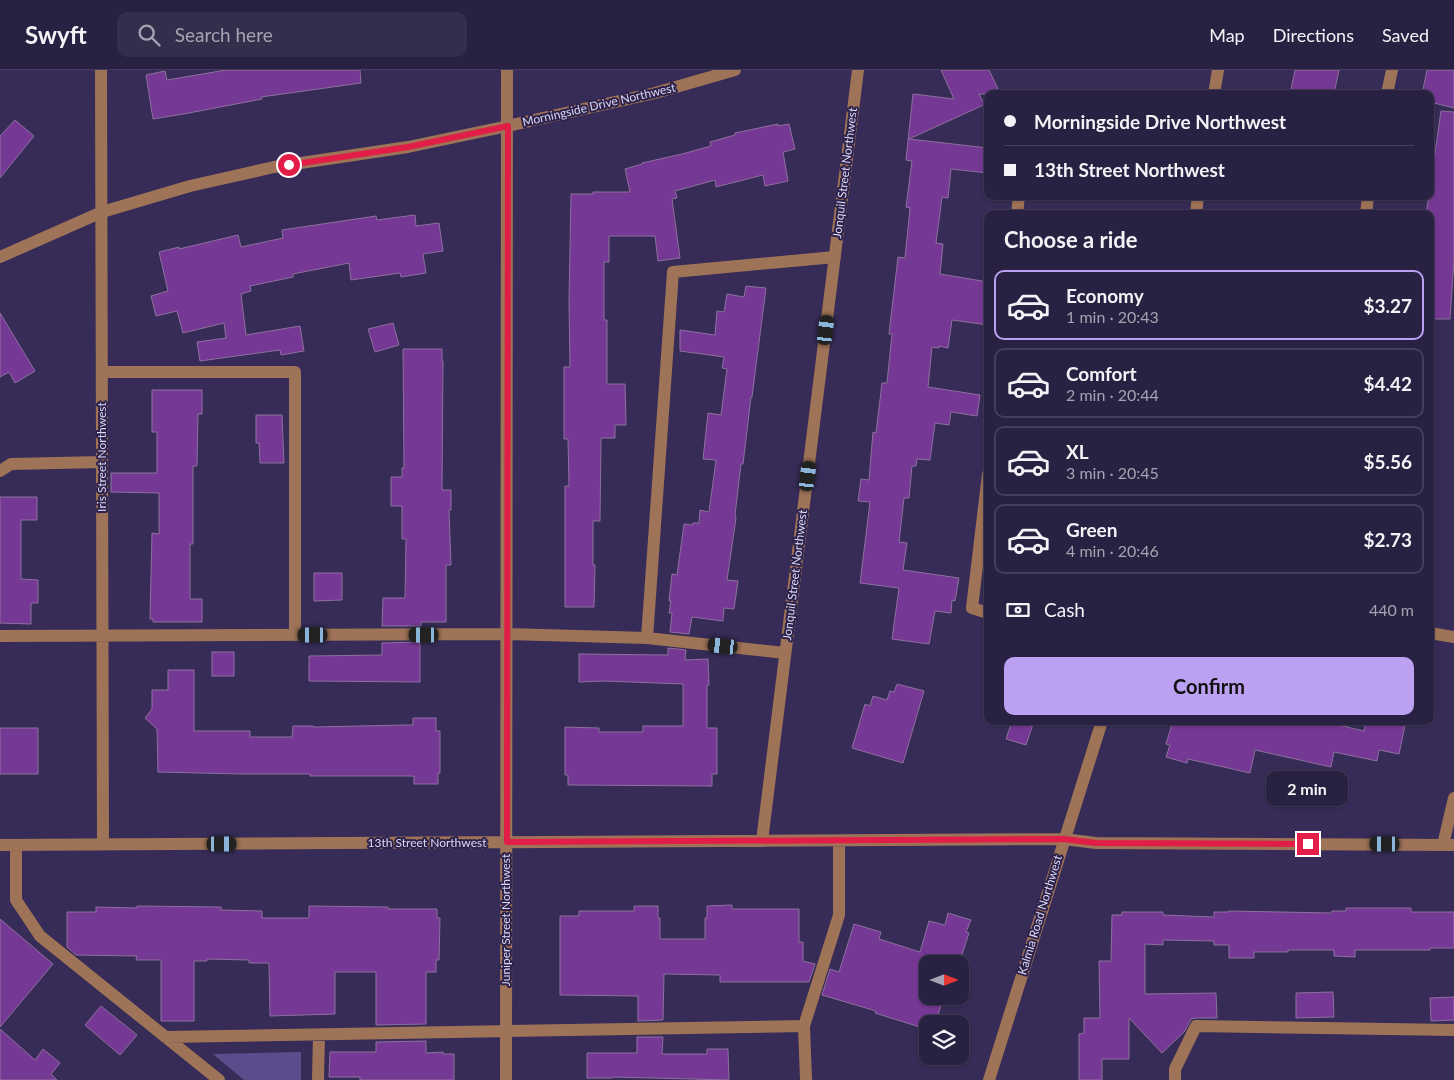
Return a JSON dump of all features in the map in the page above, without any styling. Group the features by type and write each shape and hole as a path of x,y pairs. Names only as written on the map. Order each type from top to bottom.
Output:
{"street":[{"name":"Iris Street Northwest","path":"101,70 103,844"},
{"name":"Juniper Street Northwest","path":"506,1080 508,70"},
{"name":"Morningside Drive Northwest","path":"0,257 102,212 181,188 230,176 408,147 508,126 655,93 735,70"},
{"name":"Jonquil Street Northwest","path":"762,841 858,70"},
{"path":"1215,90 1218,70"},
{"path":"1388,90 1392,70"},
{"path":"647,638 673,272 835,257"},
{"path":"102,372 295,372 295,635"},
{"path":"0,471 11,464 102,462"},
{"path":"984,508 972,608 984,612"},
{"path":"0,636 506,634 647,638 785,653"},
{"path":"1434,634 1454,637"},
{"name":"Kalmia Road Northwest","path":"989,1080 1101,725"},
{"path":"1449,845 1454,798"},
{"name":"13th Street Northwest","path":"0,845 1064,839 1096,843 1449,845"},
{"path":"806,1080 804,1026 839,915 839,841"},
{"path":"16,845 16,900 40,936 219,1080"},
{"path":"165,1037 804,1026"},
{"path":"1175,1080 1175,1069 1196,1026 1454,1030"},
{"path":"318,1080 319,1035"}],"shaded area":[{"path":"301,1052 301,1080 244,1080 213,1054"}],"building":[{"path":"226,70 360,70 361,83 261,97 262,99 153,119 146,75 165,71 167,80"},
{"path":"941,70 989,70 998,89 984,90 984,94 979,94 984,105 909,139 984,148 984,173 951,169 948,198 942,197 936,243 943,244 940,274 984,281 984,324 952,320 948,348 932,347 928,387 980,395 977,416 951,412 949,425 935,423 930,460 917,459 916,466 912,466 909,498 904,498 899,542 907,543 903,570 959,578 955,601 952,600 951,613 935,611 929,644 892,639 899,588 860,583 870,502 858,501 861,479 869,480 873,432 876,433 882,383 887,383 892,334 889,334 898,257 905,258 910,208 906,207 912,161 906,160 913,94 954,99"},
{"path":"1295,70 1339,70 1335,90 1291,90"},
{"path":"1427,70 1454,70 1454,108 1434,103 1434,90 1423,90"},
{"path":"1441,111 1454,112 1454,259 1450,319 1434,319 1434,210 1427,210 1428,200 1434,200 1434,160"},
{"path":"15,120 34,136 0,178 0,136"},
{"path":"778,124 778,126 789,124 795,149 783,152 788,181 765,186 763,175 716,187 715,180 675,191 677,198 672,199 680,258 658,261 655,236 609,236 609,262 604,262 604,320 607,320 607,384 625,384 626,425 615,425 615,438 601,438 600,521 593,521 594,607 565,607 565,486 569,486 568,439 564,439 564,367 570,367 571,194 630,192 625,169 711,146 710,142 735,135 735,133"},
{"path":"415,215 416,226 439,223 443,251 423,254 426,273 401,277 400,273 351,280 349,263 293,274 293,277 250,286 251,291 241,294 246,335 300,326 304,351 281,355 280,350 200,361 197,342 226,338 224,323 183,333 177,311 156,316 151,296 168,291 159,252 238,235 241,247 283,238 282,230 376,216 377,220"},
{"path":"746,286 766,288 727,580 738,581 734,609 724,608 723,621 692,617 689,634 670,632 672,613 669,613 671,601 669,601 672,574 677,575 684,524 692,525 693,523 699,523 700,510 709,512 716,460 703,459 708,413 721,415 727,369 722,368 724,357 680,351 680,330 715,335 717,311 724,312 727,294 744,297"},
{"path":"0,313 35,371 15,383 9,372 0,377"},
{"path":"393,323 399,345 375,352 368,329"},
{"path":"403,349 442,349 442,490 451,490 451,510 449,510 451,565 446,565 446,622 421,622 421,626 382,626 383,598 405,598 406,539 402,539 402,506 391,506 391,477 402,477 402,468 404,468"},
{"path":"152,390 202,390 202,414 198,414 197,466 193,466 193,544 190,544 190,599 202,599 202,622 153,622 153,619 150,619 152,533 159,534 159,493 111,492 111,473 157,473 157,432 152,432"},
{"path":"256,415 282,415 284,463 260,463 259,443 256,443"},
{"path":"0,497 37,497 37,520 21,520 21,579 38,580 38,603 31,603 31,624 0,623"},
{"path":"314,573 342,573 342,600 314,601"},
{"path":"420,642 420,682 309,681 309,656 382,655 382,643"},
{"path":"668,648 686,650 685,660 708,659 707,728 717,728 717,774 712,774 712,786 568,785 568,775 565,775 565,727 599,728 599,732 643,732 643,726 683,726 683,684 579,682 579,654 668,655"},
{"path":"212,652 234,652 234,676 212,676"},
{"path":"168,670 194,670 194,731 250,731 250,737 292,737 293,726 413,725 413,718 436,718 436,731 440,731 440,773 438,773 438,784 414,784 414,776 310,776 310,774 158,772 157,729 145,718 152,709 152,690 168,690"},
{"path":"897,684 924,691 903,763 852,748 865,704 870,706 873,696 887,700 890,691 894,692"},
{"path":"1011,725 1033,725 1026,745 1006,739"},
{"path":"1172,725 1339,725 1364,731 1365,725 1405,725 1399,754 1379,750 1377,761 1334,752 1331,767 1255,750 1250,773 1188,759 1187,763 1166,757 1170,745 1166,744"},
{"path":"0,728 38,728 38,774 0,774"},
{"path":"732,905 732,909 799,909 799,942 803,942 803,961 815,964 809,982 720,982 720,975 664,974 663,1020 638,1021 638,996 560,995 560,916 579,916 579,911 634,911 634,906 658,906 660,939 705,939 707,906"},
{"path":"137,906 221,907 221,910 262,911 262,918 308,918 309,906 437,909 437,918 440,918 439,960 436,960 436,972 426,972 426,1024 376,1025 376,972 335,972 335,1014 270,1016 269,963 249,963 249,960 207,959 207,961 194,961 194,1021 161,1021 161,960 136,960 137,956 76,955 67,947 67,912 96,912 96,907 137,908"},
{"path":"1346,908 1411,908 1411,912 1454,912 1454,948 1430,948 1430,950 1355,950 1355,957 1334,956 1334,950 1288,950 1288,952 1254,952 1254,958 1229,958 1229,945 1214,945 1214,941 1163,940 1163,945 1145,944 1145,994 1216,993 1217,1018 1191,1019 1185,1031 1162,1053 1129,1018 1129,1059 1102,1059 1102,1080 1079,1080 1079,1034 1084,1033 1084,1018 1100,1018 1099,961 1111,961 1112,915 1122,915 1122,912 1163,912 1163,915 1214,917 1214,912 1331,913 1332,911 1346,911"},
{"path":"948,913 971,920 966,932 969,933 962,955 919,955 919,1005 941,1005 938,1015 919,1015 919,1027 875,1013 876,1011 822,995 830,969 839,972 854,924 881,932 879,939 920,952 929,921 945,925"},
{"path":"0,919 53,964 0,1027"},
{"path":"1333,992 1334,1017 1296,1018 1296,993"},
{"path":"1454,997 1454,1020 1431,1021 1430,998"},
{"path":"101,1006 137,1035 120,1055 85,1025"},
{"path":"0,1029 35,1060 43,1049 60,1063 51,1074 57,1080 0,1080"},
{"path":"637,1037 663,1037 662,1054 707,1054 707,1049 728,1049 729,1080 587,1078 587,1053 637,1053"},
{"path":"426,1041 426,1053 443,1052 443,1054 454,1054 454,1080 360,1080 360,1077 329,1077 330,1052 376,1052 376,1042"}],"route":[{"path":"289,165 381,152 508,126 507,842 1064,839 1096,843 1308,844"}]}
